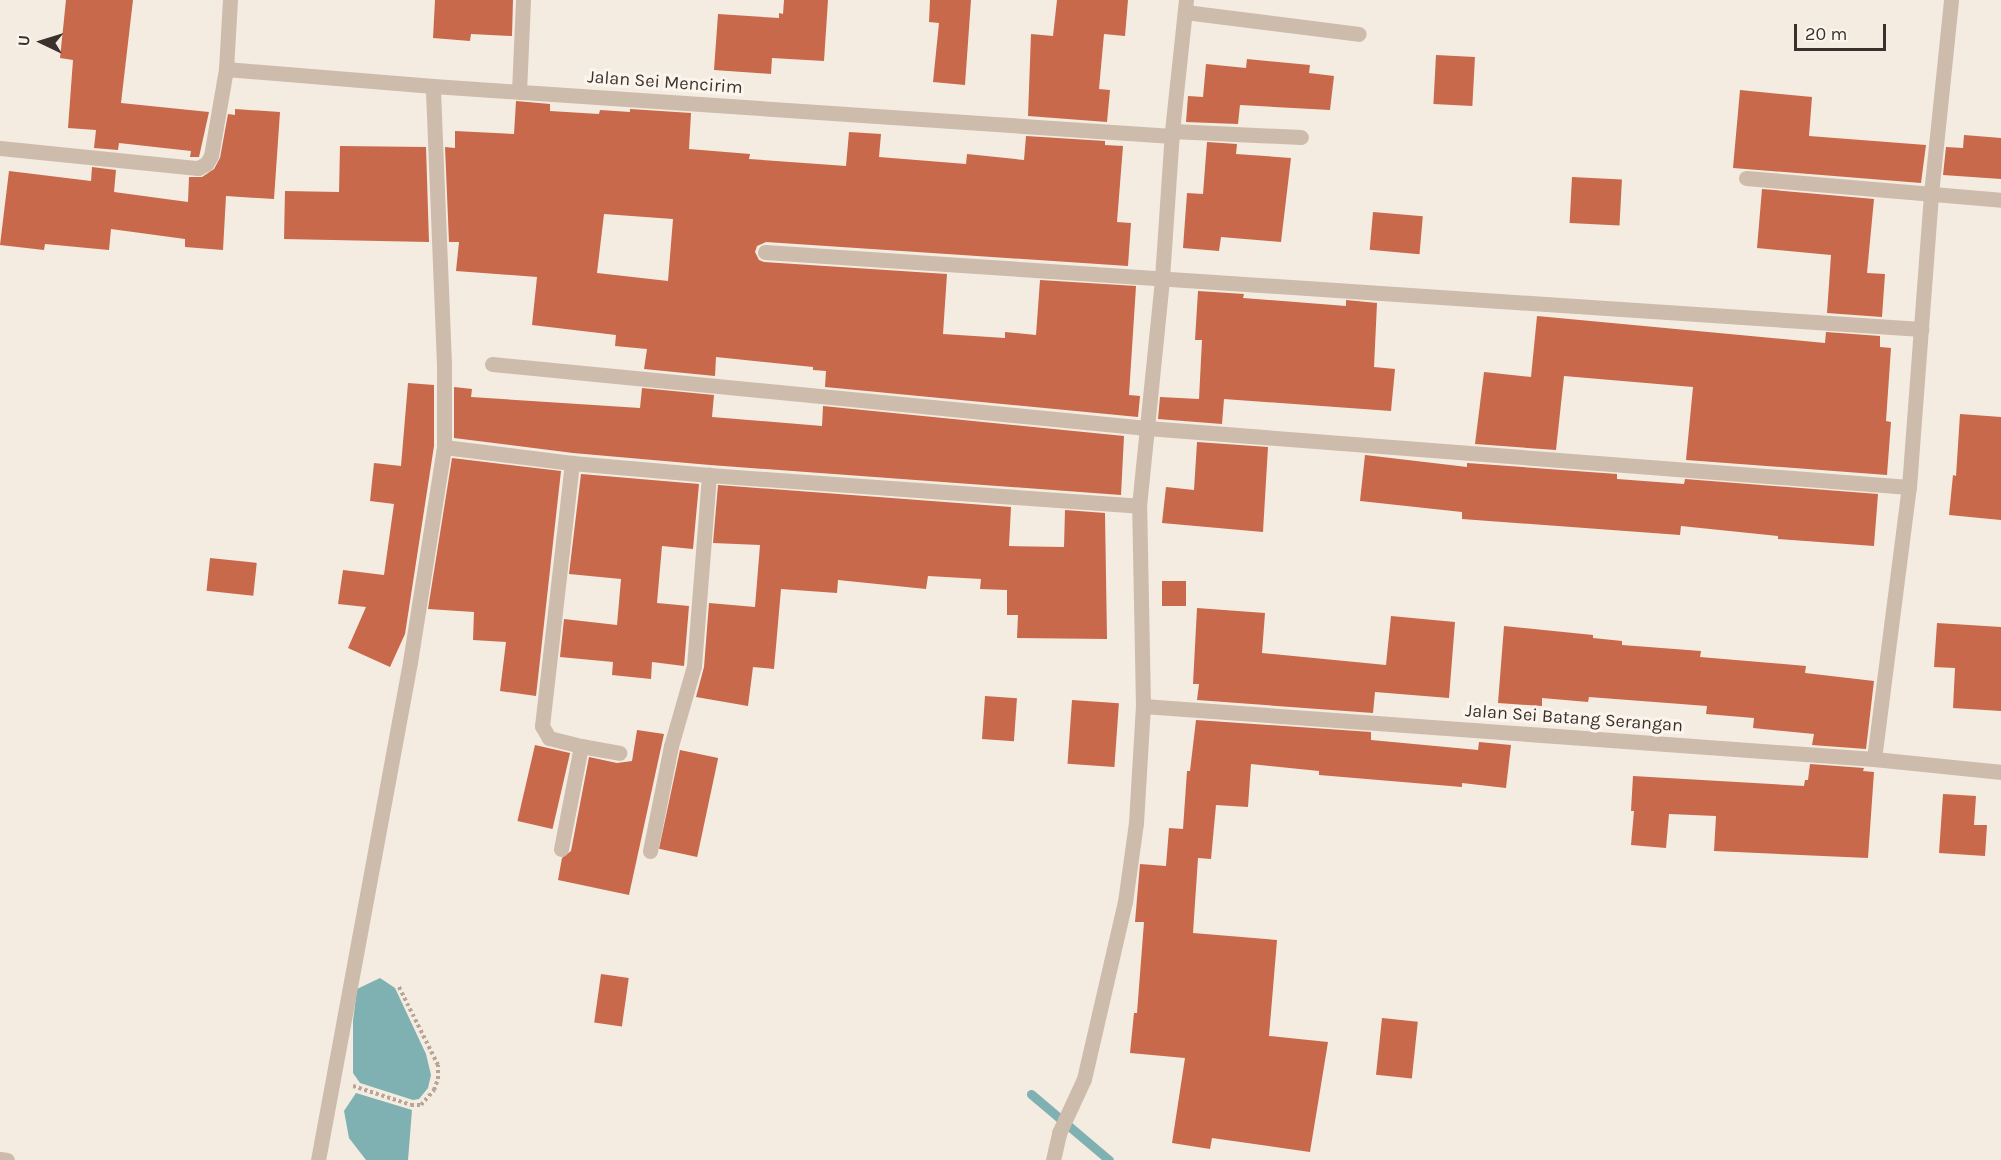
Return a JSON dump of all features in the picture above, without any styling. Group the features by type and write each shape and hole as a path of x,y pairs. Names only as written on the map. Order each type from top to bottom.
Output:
{"street":[{"path":"0,148 198,168 211,156 226,69 230,0"},
{"path":"519,92 523,0"},
{"path":"1874,759 1909,487 1931,194 1951,0"},
{"path":"1053,1160 1059,1133 1084,1078 1125,902 1136,824 1143,706 1139,506 1162,278 1172,134 1185,6 1359,34"},
{"name":"Jalan Sei Mencirim","path":"226,69 519,92 1172,134 1301,137"},
{"path":"318,1160 410,662 444,447 444,364 433,86"},
{"path":"1746,178 2001,200"},
{"path":"765,252 1921,329"},
{"path":"492,364 1147,428 1909,487"},
{"path":"444,447 572,463 709,475 1139,506"},
{"path":"572,463 543,726 549,738 619,753"},
{"path":"650,851 671,746 694,666 709,475"},
{"name":"Jalan Sei Batang Serangan","path":"1143,706 1874,759 2001,772"},
{"path":"561,849 581,746"},
{"path":"0,1159 7,1160"}],"path":[{"path":"332,1079 411,1105 421,1106 429,1098 438,1079 438,1065 398,985"}],"water":[{"path":"380,978 395,988 426,1054 431,1075 428,1088 419,1099 413,1100 360,1083 353,1073 353,1021 357,989"},
{"path":"356,1093 412,1110 408,1160 366,1160 349,1138 344,1111"}],"building":[{"path":"66,0 133,0 121,103 209,112 199,157 190,157 191,151 119,143 118,150 94,148 96,130 68,128 73,60 60,58"},
{"path":"435,0 513,0 512,36 471,34 470,41 433,38"},
{"path":"784,0 828,0 824,61 772,58 771,74 714,70 718,14 779,18 779,13 783,14"},
{"path":"930,0 971,0 965,85 933,82 939,23 929,22"},
{"path":"1057,0 1128,0 1125,36 1104,34 1099,89 1110,90 1107,122 1028,116 1031,34 1053,36"},
{"path":"1436,55 1475,57 1472,106 1433,104"},
{"path":"1247,59 1310,65 1309,73 1334,76 1330,110 1240,105 1238,124 1186,122 1188,96 1203,97 1206,64 1246,68"},
{"path":"1740,90 1812,97 1809,136 1926,145 1921,183 1733,168"},
{"path":"516,101 550,104 550,111 599,114 600,110 630,112 630,109 691,113 689,149 750,154 749,159 846,166 849,132 881,134 879,157 966,164 967,154 1024,160 1026,136 1105,141 1105,145 1123,146 1117,222 1131,223 1128,266 766,242 757,246 755,252 759,260 764,262 947,274 943,334 1005,338 1005,332 1036,335 1040,280 1136,286 1129,395 1140,396 1138,417 825,387 826,371 813,370 813,367 716,357 715,376 644,369 647,349 615,346 616,335 532,325 537,277 456,271 459,242 449,242 445,147 455,148 455,131 514,134","holes":["604,214 673,219 668,281 597,273"]},
{"path":"235,109 280,112 274,199 226,196 223,250 185,247 185,239 111,229 109,250 45,244 44,250 0,245 9,171 91,181 92,167 116,170 114,192 188,202 189,177 202,177 214,169 220,158 228,114 235,115"},
{"path":"1964,135 2001,138 2001,179 1943,175 1946,147 1963,148"},
{"path":"1207,142 1237,144 1236,154 1291,158 1281,242 1221,237 1219,251 1183,248 1187,193 1203,194"},
{"path":"340,146 426,147 429,242 284,239 285,191 339,192"},
{"path":"1572,177 1622,180 1620,226 1570,223"},
{"path":"1762,189 1874,199 1867,273 1885,274 1882,317 1827,313 1831,255 1757,248"},
{"path":"1373,212 1423,216 1419,254 1370,250"},
{"path":"1198,291 1244,294 1243,298 1346,306 1346,300 1377,303 1374,367 1395,369 1391,411 1224,399 1222,424 1158,419 1160,397 1199,399 1202,340 1195,340"},
{"path":"1537,316 1825,343 1826,332 1880,336 1880,347 1891,348 1886,421 1891,422 1887,475 1686,460 1693,387 1564,376 1556,450 1475,444 1484,372 1531,377"},
{"path":"408,383 434,385 434,446 405,634 390,667 348,648 366,607 338,604 343,570 384,575 394,504 370,501 374,463 401,466"},
{"path":"454,387 472,389 471,397 640,408 642,388 714,395 712,417 822,426 823,406 1124,436 1121,495 710,465 573,453 454,438"},
{"path":"1960,414 2001,417 2001,520 1949,515 1953,475 1956,476"},
{"path":"1197,442 1268,447 1263,532 1162,523 1166,487 1194,490"},
{"path":"1365,455 1467,467 1467,463 1617,474 1617,479 1684,484 1685,479 1878,494 1874,546 1778,539 1778,536 1681,526 1680,535 1462,519 1462,512 1360,501"},
{"path":"452,458 561,471 536,696 500,691 506,642 473,640 474,612 428,609"},
{"path":"581,474 699,484 693,549 662,546 657,603 689,606 684,666 652,662 651,679 612,675 613,662 560,657 564,619 617,625 621,579 569,574"},
{"path":"718,485 1011,507 1009,546 1064,547 1065,510 1105,513 1107,639 1017,638 1018,615 1007,615 1007,590 980,589 981,579 928,576 926,589 838,580 837,593 781,589 774,669 753,667 748,706 696,697 704,667 709,603 755,607 760,545 713,543"},
{"path":"210,558 257,563 253,596 207,591"},
{"path":"1162,581 1186,581 1186,606 1162,606"},
{"path":"1197,608 1265,613 1262,653 1386,665 1391,616 1455,622 1449,698 1375,692 1373,713 1197,700 1199,684 1193,684"},
{"path":"1937,623 2001,627 2001,711 1953,708 1955,668 1934,667"},
{"path":"1504,626 1593,635 1593,638 1622,641 1622,645 1701,651 1700,657 1806,666 1805,673 1874,681 1866,749 1812,745 1814,734 1753,728 1754,718 1706,714 1707,706 1589,697 1588,702 1542,698 1542,706 1498,703"},
{"path":"985,696 1017,698 1014,741 982,739"},
{"path":"1072,700 1119,703 1114,767 1068,764"},
{"path":"1196,720 1371,732 1371,740 1478,750 1479,742 1511,745 1506,788 1462,783 1462,787 1319,775 1319,771 1251,764 1248,807 1216,805 1211,859 1198,858 1193,933 1277,940 1269,1036 1328,1042 1310,1152 1212,1138 1210,1149 1172,1143 1185,1058 1130,1053 1134,1013 1137,1013 1144,922 1135,922 1140,864 1166,866 1169,828 1183,829 1187,771 1190,771"},
{"path":"637,730 664,734 629,895 558,880 562,858 571,851 589,757 617,763 632,761"},
{"path":"535,745 570,753 553,829 517,821"},
{"path":"680,750 718,758 697,857 659,849"},
{"path":"1810,764 1864,768 1863,771 1874,772 1868,858 1714,851 1716,816 1669,814 1666,848 1631,845 1634,811 1631,811 1633,776 1804,786 1805,780 1808,780"},
{"path":"1943,794 1976,796 1974,825 1987,825 1985,856 1939,853"},
{"path":"601,974 629,978 622,1026 594,1023"},
{"path":"1382,1018 1418,1022 1412,1078 1376,1075"}],"waterway":[{"path":"1031,1094 1109,1160"}]}
